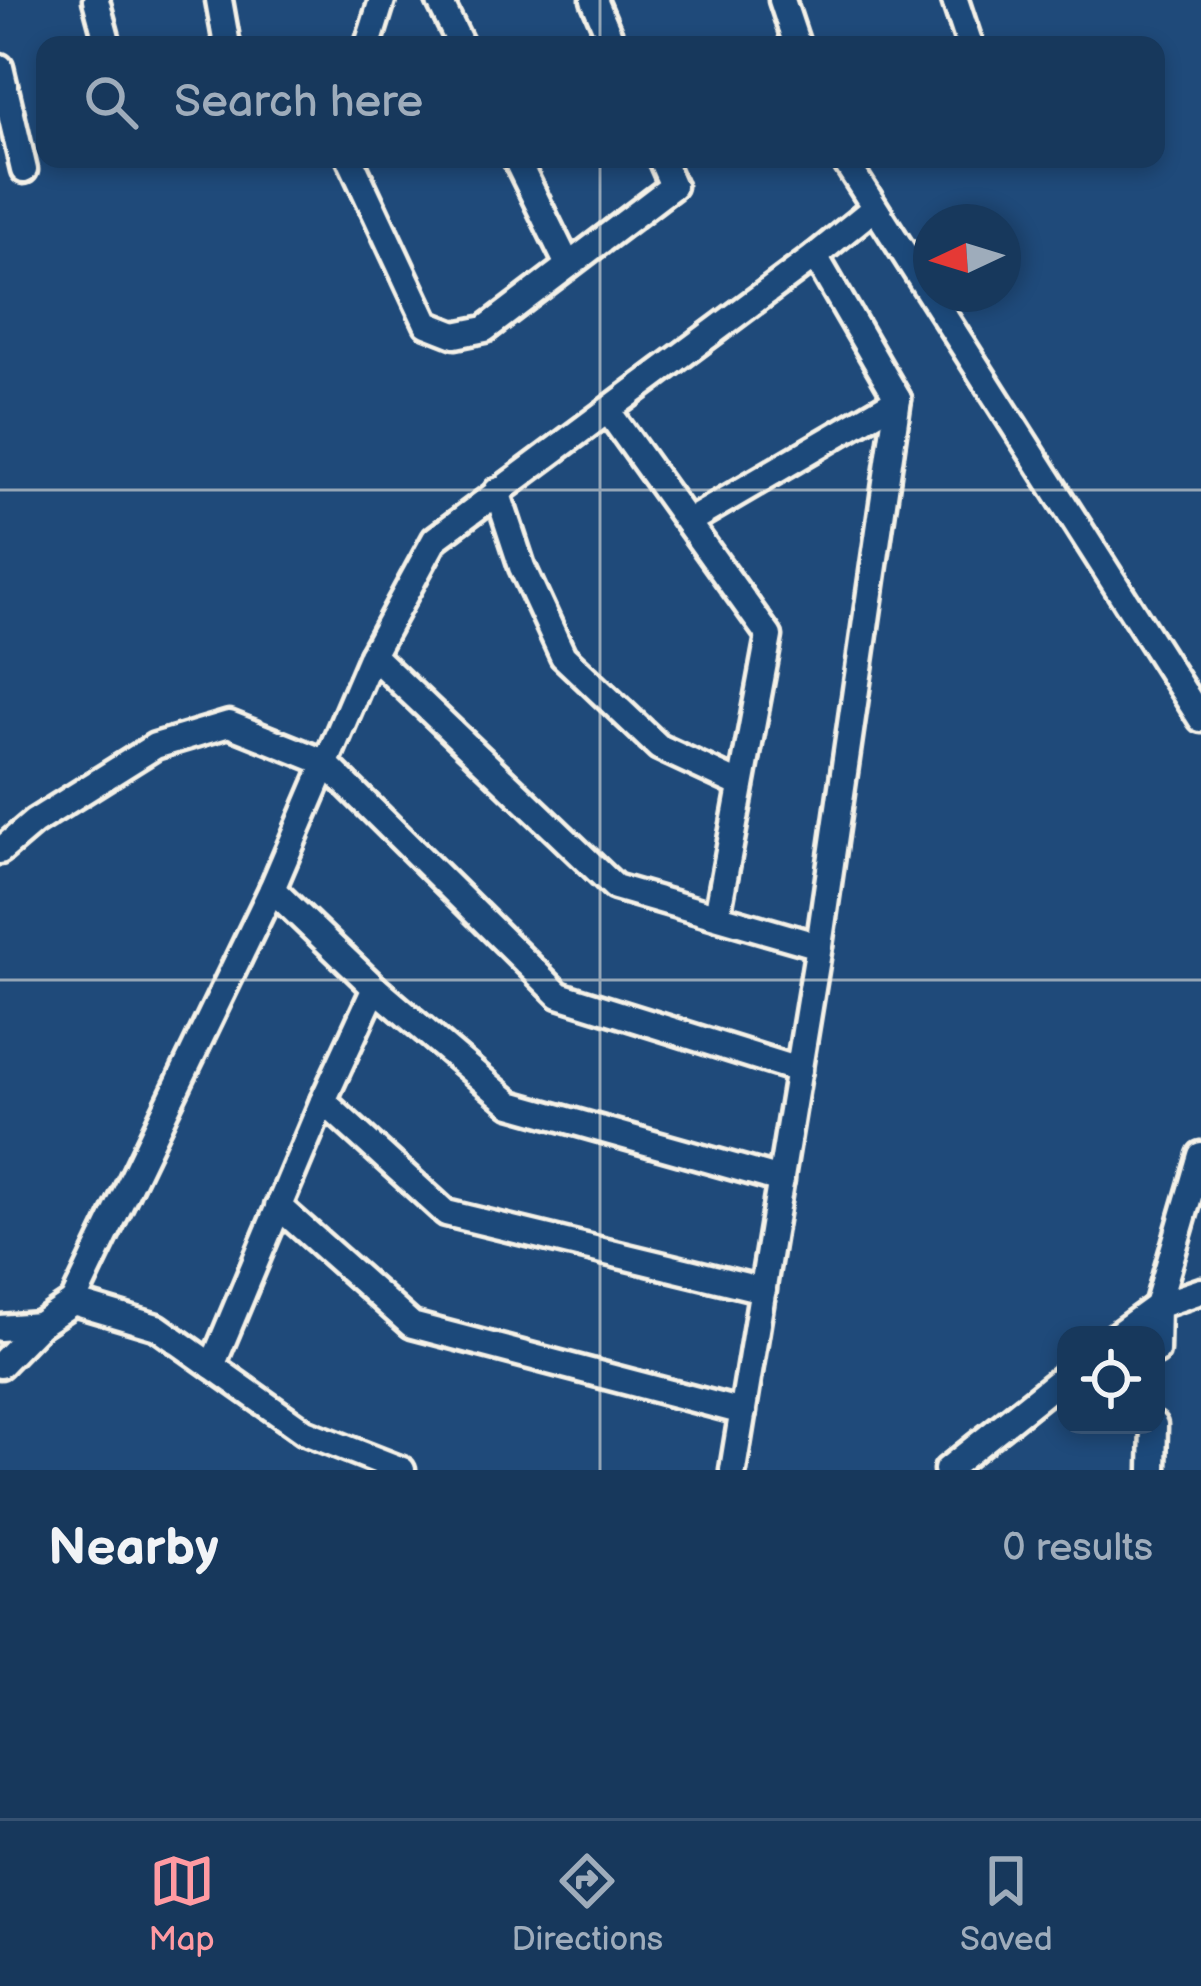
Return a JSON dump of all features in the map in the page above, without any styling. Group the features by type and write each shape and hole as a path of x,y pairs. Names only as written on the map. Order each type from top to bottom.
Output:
{"street":[{"path":"96,0 106,36"},
{"path":"218,0 225,36"},
{"path":"371,36 382,0"},
{"path":"439,0 456,36"},
{"path":"594,0 609,36"},
{"path":"782,0 794,36"},
{"path":"955,0 967,36"},
{"path":"0,67 25,170"},
{"path":"354,168 427,324 455,334 484,328 673,186 665,168"},
{"path":"520,168 568,265"},
{"path":"850,168 1201,719"},
{"path":"0,1365 39,1325 73,1302 272,890 372,655 435,539 874,208"},
{"path":"734,1470 819,946 898,399 815,256"},
{"path":"688,521 898,399"},
{"path":"608,411 769,636 717,916"},
{"path":"497,490 522,567 562,656 658,747 741,785"},
{"path":"372,655 615,887 819,946"},
{"path":"0,851 34,822 155,746 229,724 324,762 559,995 799,1070"},
{"path":"272,890 375,988 511,1104 781,1180"},
{"path":"212,1366 322,1101 375,988"},
{"path":"322,1101 446,1213 763,1290"},
{"path":"1157,1326 1157,1306 1201,1155"},
{"path":"278,1206 412,1325 743,1412"},
{"path":"1129,1326 1157,1306 1201,1291"},
{"path":"73,1302 158,1328 305,1432 402,1470"},
{"path":"0,1328 39,1325"},
{"path":"947,1470 1057,1382"},
{"path":"1153,1470 1154,1434"}]}
